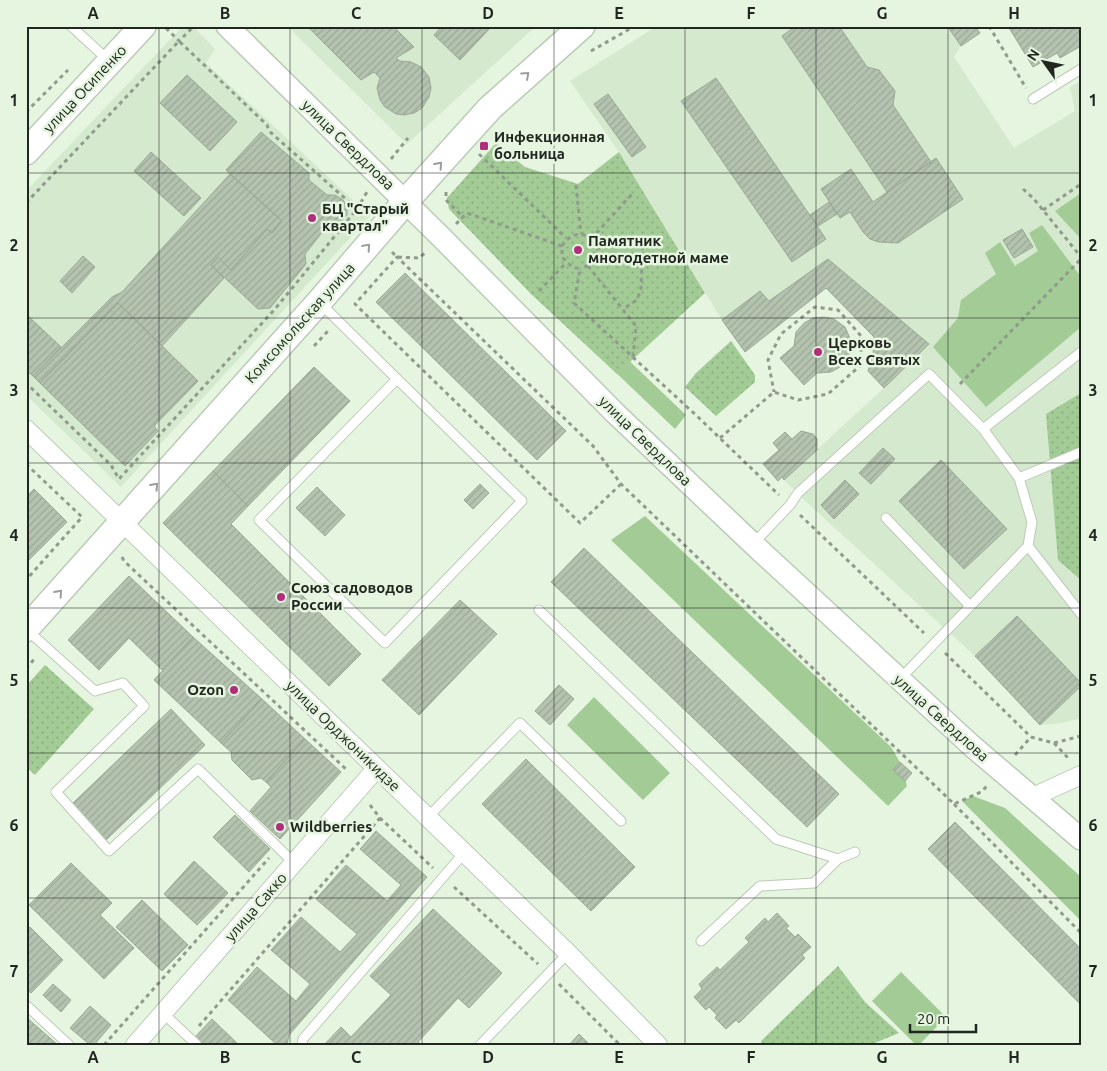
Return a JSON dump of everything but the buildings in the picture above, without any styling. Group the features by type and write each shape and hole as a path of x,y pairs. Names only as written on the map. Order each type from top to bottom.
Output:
{"main road":[{"name":"улица Осипенко","path":"26,152 143,26"},
{"name":"Комсомольская улица","path":"26,629 490,108 582,26"}],"street":[{"name":"улица Свердлова","path":"227,26 406,201 615,413 899,680 972,746 1081,839"},
{"name":"улица Орджоникидзе","path":"26,429 568,953 658,1045"},
{"name":"улица Сакко","path":"135,1045 376,769"},
{"path":"1033,798 1081,776"}],"lane":[{"path":"71,26 110,62"},
{"path":"1033,99 1081,68"},
{"path":"319,302 522,501 385,643 259,520 397,379"},
{"path":"983,429 1081,352"},
{"path":"753,544 790,505 798,493 929,374 948,396 983,429 1019,478 1032,522 1028,546 899,680"},
{"path":"1019,478 1081,452"},
{"path":"886,518 970,606"},
{"path":"1028,546 1081,614"},
{"path":"539,610 776,839 838,859"},
{"path":"26,629 95,691 123,683 144,706 56,792 109,851 198,769 294,863"},
{"path":"427,818 520,723 621,821"},
{"path":"701,942 760,886 814,883 838,859 855,852"},
{"path":"302,1045 303,1039 464,853"},
{"path":"480,1045 568,953"},
{"path":"26,1005 69,1045"},
{"path":"164,1013 197,1045"}],"path":[{"path":"26,383 111,465 119,479 275,309 357,209 268,131 267,126 164,26"},
{"path":"26,203 194,26"},
{"path":"585,55 635,26"},
{"path":"988,26 1033,99"},
{"path":"473,160 485,147"},
{"path":"479,154 566,238"},
{"path":"1043,210 1081,184"},
{"path":"576,185 581,234"},
{"path":"452,186 446,192 446,200 463,217 466,213 562,246"},
{"path":"948,396 1081,258 1043,210 1023,189"},
{"path":"591,239 633,193"},
{"path":"574,234 581,234 591,239 596,249 594,258 588,266 580,269 566,263 562,257 562,246 566,238 574,234"},
{"path":"596,249 643,238 641,289 637,300 622,309"},
{"path":"622,484 580,523 355,304 397,257 592,446 622,484 954,804 1081,932"},
{"path":"539,291 566,263"},
{"path":"588,266 636,326 633,357"},
{"path":"580,269 574,304 720,438 1031,737 1054,743 1081,736"},
{"path":"815,307 838,310 861,336 861,365 828,394 798,400 774,392 768,360 781,334 815,307"},
{"path":"720,438 774,392"},
{"path":"26,464 82,517 26,580"},
{"path":"954,804 981,792 1031,737"},
{"path":"341,777 347,770"},
{"path":"189,1037 380,818"},
{"path":"104,1045 278,848"}],"shaded area":[{"path":"183,26 193,26 215,49 206,63 370,216 121,487 26,395 26,191"},
{"path":"287,26 536,26 407,144"},
{"path":"657,26 948,26 961,46 954,57 1014,148 1075,111 1070,87 1081,81 1081,718 1062,723 1040,725 975,656 784,480 884,388 928,343 828,259 769,301 760,291 722,320 619,152 570,81"}],"green space":[{"path":"496,143 525,167 578,184 619,152 705,293 617,374 531,294 449,209 447,198"},
{"path":"1081,193 1081,239 1055,211"},
{"path":"1042,225 1081,277 1081,327 986,407 933,347 958,318 961,300 996,274 985,253 1000,242 1015,266 1038,251 1029,233"},
{"path":"579,313 686,415 675,429 566,325"},
{"path":"731,341 755,375 755,382 716,416 685,387 696,373"},
{"path":"1081,393 1081,580 1058,560 1046,414"},
{"path":"645,516 891,747 901,764 907,786 888,806 611,540"},
{"path":"45,665 94,709 35,775 26,767 26,686"},
{"path":"594,697 670,773 643,800 567,725"},
{"path":"973,796 1005,808 1081,877 1081,921 962,801"},
{"path":"838,966 865,1002 899,1033 870,1045 763,1045 761,1041"},
{"path":"901,972 946,1017 919,1045 916,1045 872,1001"}],"place":[{"name":"Инфекционная больница","path":"484,146"},
{"name":"БЦ \"Старый квартал\"","path":"312,218"},
{"name":"Памятник многодетной маме","path":"578,250"},
{"name":"Церковь Всех Святых","path":"818,352"},
{"name":"Союз садоводов России","path":"281,597"},
{"name":"Ozon","path":"234,690"},
{"name":"Wildberries","path":"280,827"}]}
